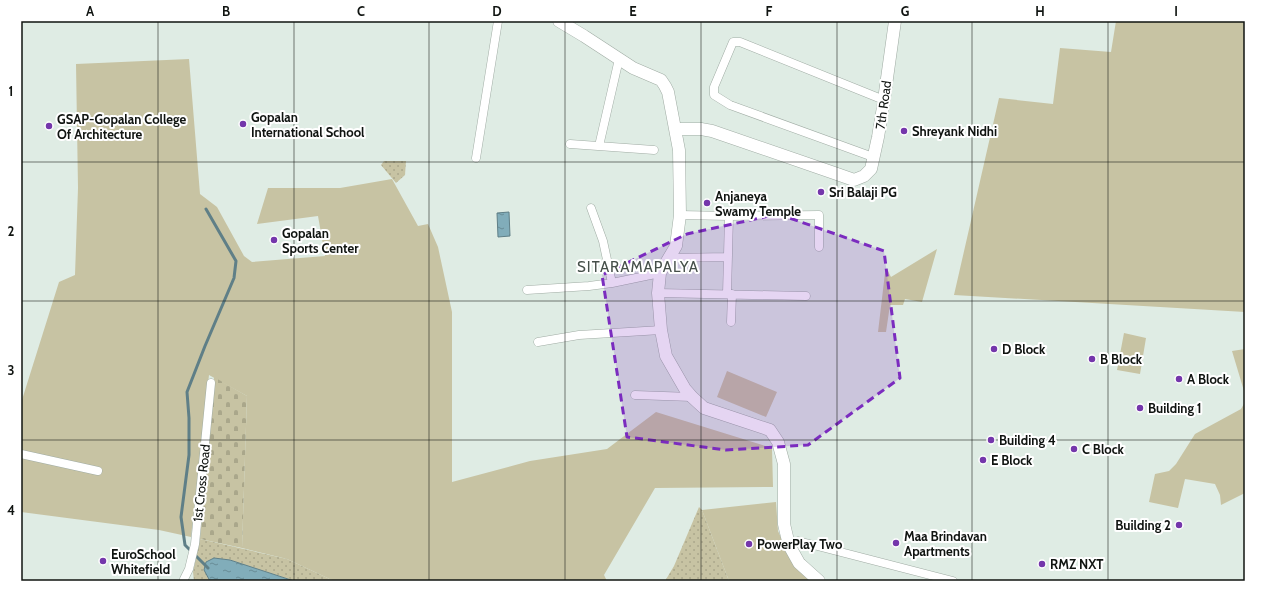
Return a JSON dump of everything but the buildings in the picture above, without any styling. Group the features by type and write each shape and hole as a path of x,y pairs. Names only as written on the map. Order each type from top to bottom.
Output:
{"street":[{"path":"476,158 498,21"},
{"path":"559,21 633,68 661,80 668,92 679,150 680,215 676,246 660,273 658,293 661,330 666,356 684,389 704,408 770,430 778,442 784,464 784,524 789,545 799,563 818,581"},
{"name":"7th Road","path":"675,130 701,129 712,131 854,180 864,176 870,169 878,137 895,21"},
{"path":"873,157 730,105 714,95 714,87 733,42 740,42 884,100"},
{"path":"599,146 619,59"},
{"path":"570,144 654,150"},
{"path":"591,208 603,241 612,283"},
{"path":"680,215 819,215 819,247"},
{"path":"729,216 728,257 731,322"},
{"path":"669,258 728,257"},
{"path":"527,290 589,286 660,273"},
{"path":"658,293 806,296"},
{"path":"538,342 579,334 661,330"},
{"name":"1st Cross Road","path":"184,581 195,544 211,383"},
{"path":"635,395 692,397"},
{"path":"21,454 98,471"},
{"path":"789,545 798,541 953,581"}],"highlighted area":[{"path":"778,214 884,251 900,378 808,445 726,450 627,437 602,275 687,234"}],"green space":[{"path":"1116,21 1245,21 1245,312 954,295 999,98 1053,104 1060,48 1111,52"},
{"path":"189,59 200,194 217,207 244,256 252,262 325,256 318,216 257,224 268,188 340,188 392,179 418,226 428,224 438,247 452,312 452,482 530,461 607,449 656,412 772,448 773,487 655,488 604,575 607,581 334,581 287,559 242,548 247,396 209,375 191,537 159,530 21,512 21,403 59,282 75,275 78,188 76,64"},
{"path":"384,161 406,161 405,175 396,183 381,165"},
{"path":"937,249 922,302 905,299 903,305 890,305 886,332 878,332 885,273 888,271 891,277"},
{"path":"1124,333 1146,338 1140,374 1117,370"},
{"path":"1245,349 1245,402 1244,391 1232,351"},
{"path":"727,371 777,392 766,417 717,397"},
{"path":"214,377 247,396 242,548 200,539"},
{"path":"1245,402 1245,493 1221,505 1220,495 1215,484 1185,479 1178,508 1149,502 1155,474 1169,471 1176,464 1195,434 1241,409"},
{"name":"PowerPlay Two","path":"776,502 778,531 790,557 811,581 729,581 702,510"},
{"path":"699,507 702,510 729,581 665,581 674,566"},
{"path":"200,539 287,559 334,581 294,581 230,560 214,558 206,562 204,570 210,581 194,581 193,572"}],"water":[{"path":"509,212 510,236 498,237 497,213"},
{"path":"214,558 230,560 294,581 210,581 204,570 206,562"}],"waterway":[{"path":"206,209 236,261 234,278 187,392 189,455 181,517 185,545 208,568"}],"place":[{"name":"Gopalan International School","path":"243,124"},
{"name":"GSAP-Gopalan College Of Architecture","path":"49,126"},
{"name":"Shreyank Nidhi","path":"904,131"},
{"name":"Sri Balaji PG","path":"821,192"},
{"name":"Anjaneya Swamy Temple","path":"707,203"},
{"name":"Gopalan Sports Center","path":"274,240"},
{"name":"D Block","path":"994,349"},
{"name":"B Block","path":"1092,359"},
{"name":"A Block","path":"1179,379"},
{"name":"Building 1","path":"1140,408"},
{"name":"Building 4","path":"991,440"},
{"name":"C Block","path":"1074,449"},
{"name":"E Block","path":"983,460"},
{"name":"Building 2","path":"1179,525"},
{"name":"Maa Brindavan Apartments","path":"896,543"},
{"name":"PowerPlay Two","path":"749,544"},
{"name":"EuroSchool Whitefield","path":"103,561"},
{"name":"RMZ NXT","path":"1042,564"}],"district":[{"name":"SITARAMAPALYA","path":"638,267"}]}
